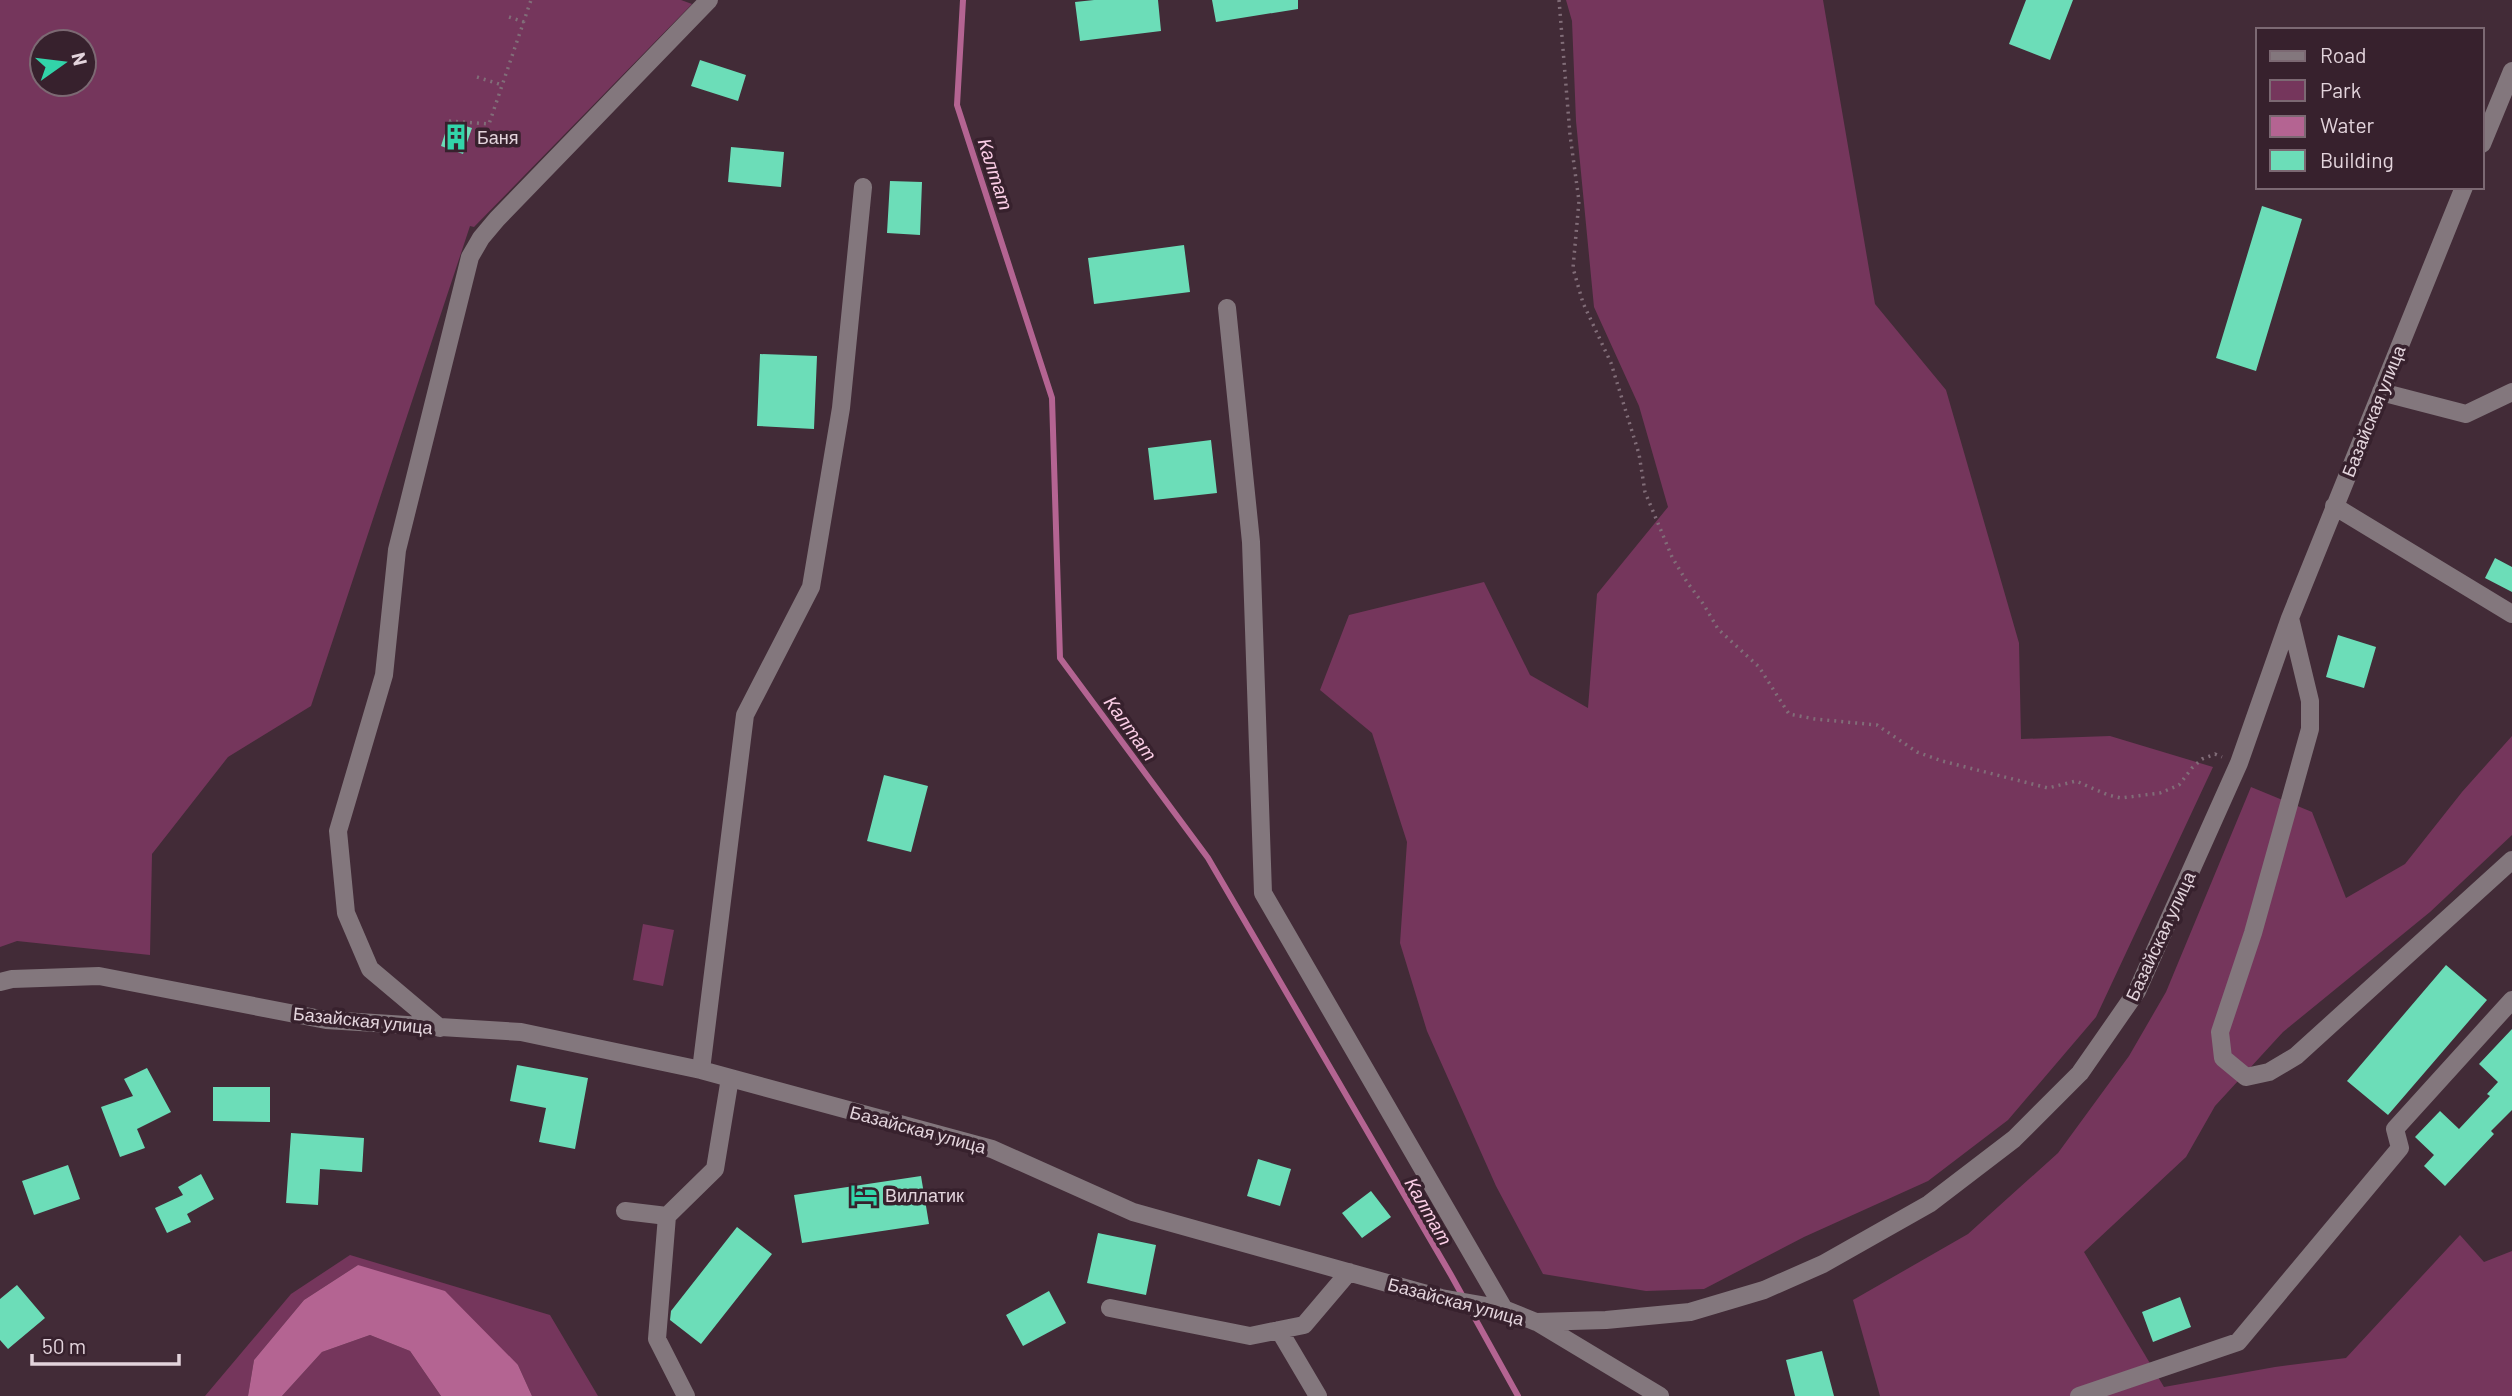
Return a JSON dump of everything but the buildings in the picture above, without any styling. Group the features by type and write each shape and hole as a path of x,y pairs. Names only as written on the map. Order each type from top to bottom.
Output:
{"street":[{"path":"440,1028 370,969 346,913 338,831 384,675 397,550 470,257 497,219 709,0"},
{"path":"2484,139 2512,71"},
{"path":"701,1070 745,715 811,587 841,408 863,187"},
{"name":"Базайская улица","path":"0,982 12,979 99,976 326,1020 521,1032 701,1070 992,1149 1133,1212 1441,1298 1498,1309 1536,1322 1606,1320 1690,1312 1764,1290 1823,1264 1929,1204 2014,1139 2080,1073 2137,991 2239,763 2290,618 2463,189"},
{"path":"1227,308 1251,542 1263,893 1498,1309"},
{"path":"2381,392 2466,414 2512,392"},
{"path":"2334,506 2512,614"},
{"path":"2290,618 2310,701 2310,729 2253,933 2220,1032 2223,1058 2246,1077 2269,1072 2296,1056 2512,860"},
{"path":"2079,1396 2238,1342 2400,1148 2395,1129 2512,1000"},
{"path":"686,1396 657,1339 667,1216 715,1169 730,1078"},
{"path":"625,1211 667,1216"},
{"path":"1110,1308 1250,1336 1304,1325 1349,1272"},
{"path":"1536,1322 1660,1396"},
{"path":"1279,1330 1318,1396"}],"path":[{"path":"449,121 489,124 531,0"},
{"path":"1559,0 1570,135 1579,201 1573,268 1583,303 1611,363 1639,454 1645,492 1672,557 1718,629 1759,667 1789,714 1877,725 1917,752 1942,761 2048,788 2076,782 2108,795 2121,797 2160,793 2179,785 2202,759 2215,754 2239,763"},
{"path":"509,17 524,22"},
{"path":"477,77 502,85"}],"green space":[{"path":"0,0 681,0 692,4 474,227 470,226 311,706 228,757 152,854 150,955 17,941 0,947"},
{"path":"1566,0 1823,0 1875,304 1946,390 2019,643 2021,739 2110,736 2213,767 2096,1017 2008,1120 1928,1181 1804,1237 1704,1289 1646,1291 1543,1274 1496,1186 1427,1031 1400,943 1407,842 1372,733 1320,690 1349,615 1484,582 1530,675 1588,708 1597,594 1668,507 1639,406 1594,307 1576,121 1572,21"},
{"path":"2512,736 2512,835 2430,912 2283,1032 2215,1106 2186,1157 2084,1252 2164,1387 2275,1367 2346,1358 2460,1235 2484,1262 2512,1251 2512,1396 1880,1396 1853,1300 1968,1234 2058,1153 2129,1056 2166,992 2251,787 2312,812 2346,898 2405,864 2462,792"},
{"path":"643,924 674,930 663,986 633,980"},
{"path":"350,1255 550,1315 598,1396 532,1396 518,1365 358,1265 304,1300 254,1360 248,1396 205,1396 291,1294"},
{"path":"370,1335 410,1351 441,1396 282,1396 322,1352"}],"water":[{"path":"358,1265 445,1291 518,1365 532,1396 441,1396 410,1351 370,1335 322,1352 282,1396 248,1396 254,1360 304,1300"}],"waterway":[{"name":"Калтат","path":"963,0 957,105 1052,398 1060,658 1208,858 1451,1275 1518,1396"}],"place":[{"name":"Баня","path":"456,137"},
{"name":"Виллатик","path":"864,1195"}]}
